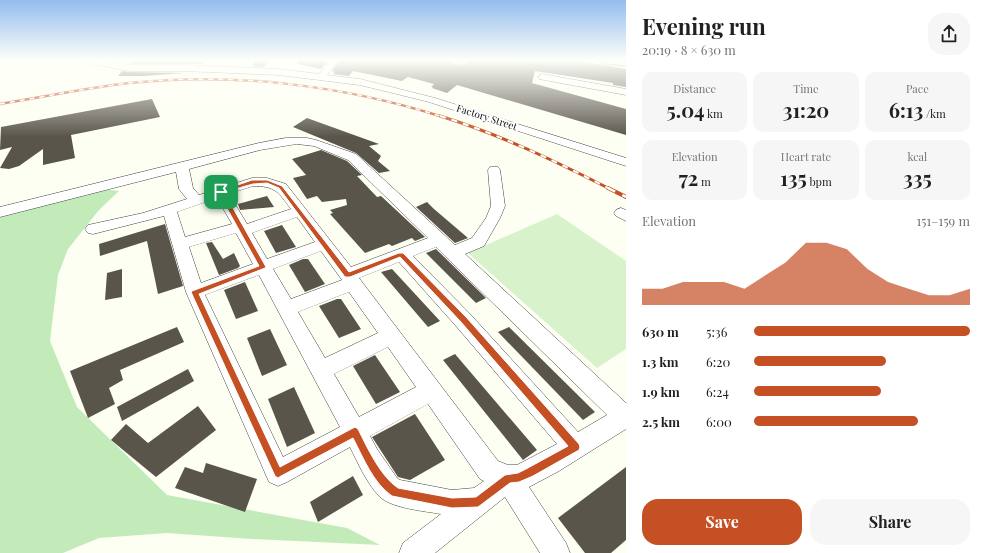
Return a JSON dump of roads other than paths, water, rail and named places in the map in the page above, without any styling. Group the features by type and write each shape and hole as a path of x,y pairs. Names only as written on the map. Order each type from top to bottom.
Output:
{"street":[{"name":"Factory Street","path":"380,86 432,100 626,162"},
{"path":"592,86 623,92 620,95 626,103"},
{"path":"0,212 280,142 300,140 320,144 352,157 625,418 519,478 508,478 489,470 300,211 280,187 274,183 252,182 146,217 93,229"},
{"path":"182,167 186,189 196,200"},
{"path":"452,253 478,242 493,218 498,206 494,170"},
{"path":"221,192 371,462 388,487 396,492 452,503 478,502"},
{"path":"169,209 195,292 278,473 431,391"},
{"path":"180,244 242,229 300,211"},
{"path":"286,309 401,254 439,240"},
{"path":"195,292 324,244"},
{"path":"401,254 463,320 575,447"},
{"path":"320,370 391,336"},
{"path":"413,553 508,478"},
{"path":"508,478 556,553"}],"railway":[{"path":"0,104 110,86"},
{"path":"302,86 366,97 443,117"},
{"path":"440,116 484,131 526,149 569,168 610,189"},
{"path":"610,189 626,197"}]}
